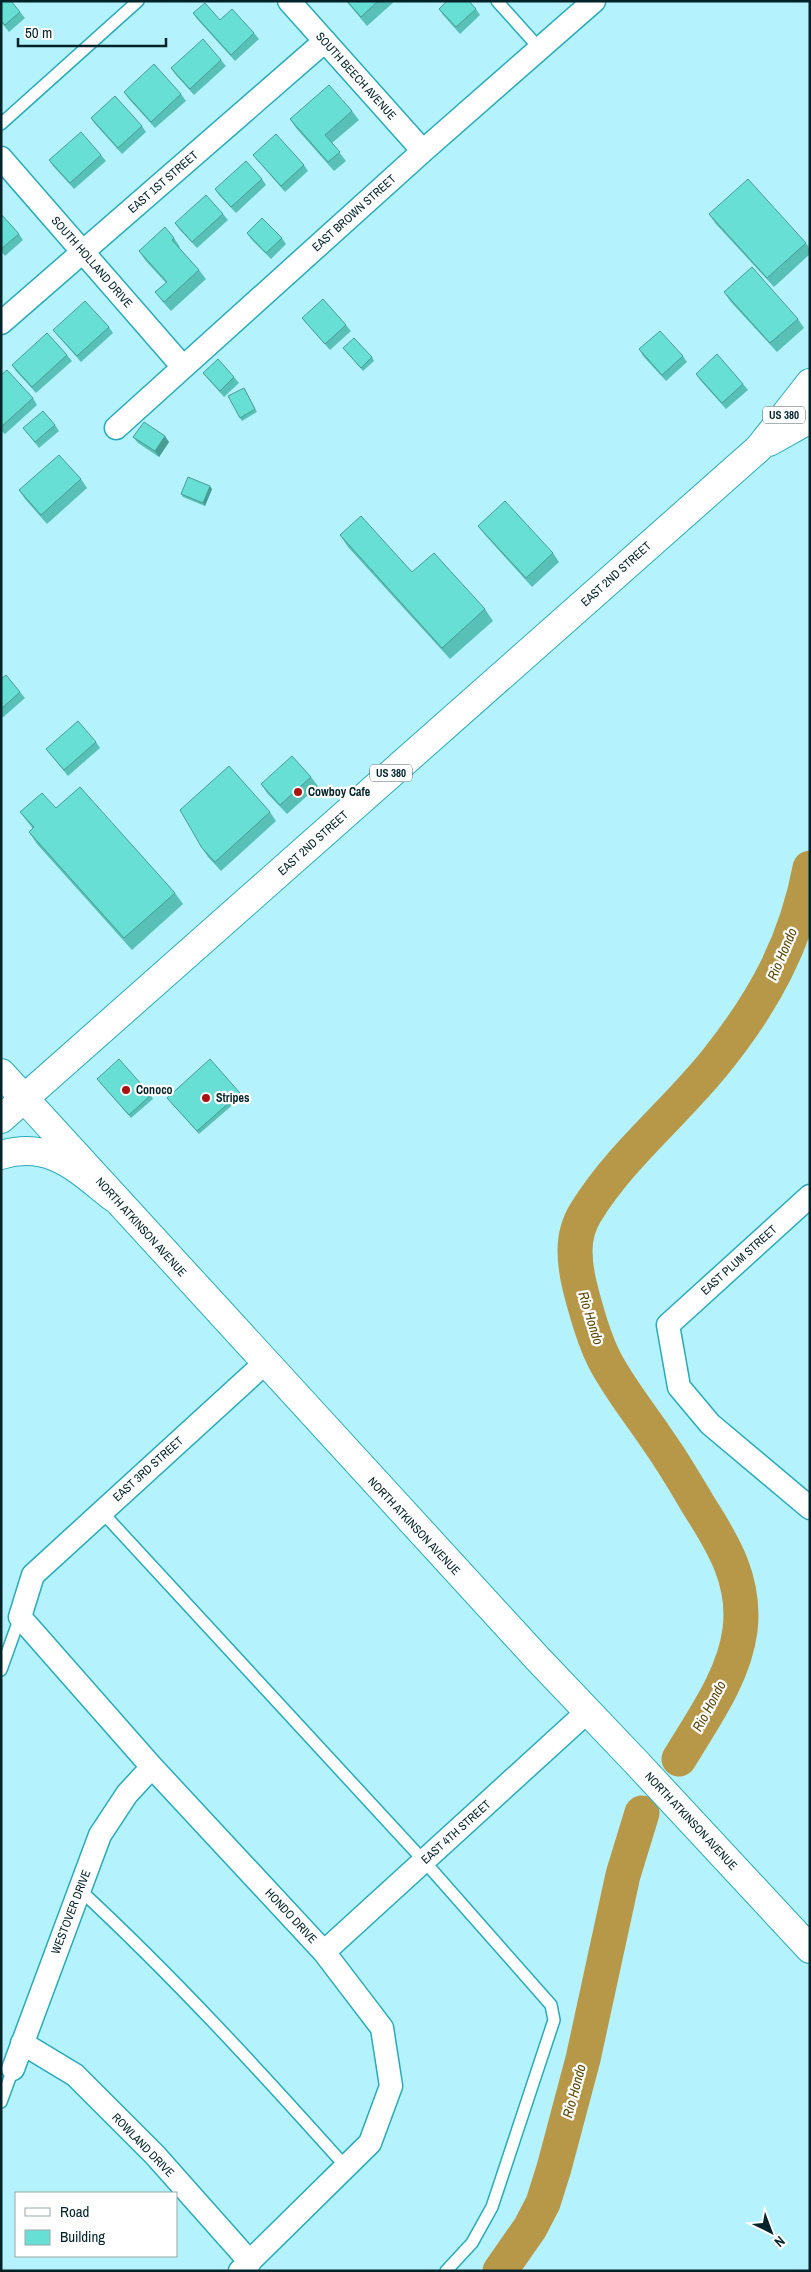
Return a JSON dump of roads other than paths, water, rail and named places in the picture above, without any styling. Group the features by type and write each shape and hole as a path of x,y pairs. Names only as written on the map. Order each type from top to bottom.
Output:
{"main road":[{"name":"EAST 2ND STREET","path":"1,1119 759,448 810,383"},
{"name":"EAST 2ND STREET","path":"759,448 810,419"},
{"name":"NORTH ATKINSON AVENUE","path":"1,1073 587,1712 810,1949"},
{"path":"1,1155 31,1150 55,1156 78,1170 114,1198"}],"street":[{"name":"SOUTH BEECH AVENUE","path":"289,1 423,152"},
{"name":"EAST BROWN STREET","path":"116,428 594,1"},
{"name":"EAST 1ST STREET","path":"1,323 325,41"},
{"name":"SOUTH HOLLAND DRIVE","path":"1,158 184,366"},
{"name":"EAST PLUM STREET","path":"810,1196 668,1325 679,1387 710,1424 810,1508"},
{"name":"EAST 3RD STREET","path":"20,1617 33,1575 265,1363"},
{"name":"HONDO DRIVE","path":"20,1617 152,1767 324,1952 382,2028 391,2086 370,2143 245,2267"},
{"name":"EAST 4TH STREET","path":"324,1952 587,1712"},
{"name":"WESTOVER DRIVE","path":"7,2072 22,2042 100,1835 127,1794 152,1767"},
{"name":"ROWLAND DRIVE","path":"22,2042 75,2075 155,2156 245,2267"}],"lane":[{"path":"1,124 138,1"},
{"path":"497,1 540,49"},
{"path":"102,1512 424,1860 551,2005 554,2020 492,2207 472,2243 446,2271"},
{"path":"1,1670 20,1617"},
{"path":"80,1890 141,1946 245,2055 346,2167"},
{"path":"1,2102 7,2072"}],"waterway":[{"name":"Rio Hondo","path":"679,1759 716,1697 731,1664 740,1630 740,1596 731,1565 717,1535 671,1460 617,1381 601,1353 580,1286 575,1258 576,1241 579,1226 600,1191 632,1153 701,1079 749,1016 776,970 787,946 804,895 810,868"},
{"name":"Rio Hondo","path":"500,2271 530,2228 543,2203 554,2168 583,2059 623,1875 642,1813"}],"place":[{"name":"Cowboy Cafe","path":"298,792"},
{"name":"Conoco","path":"126,1090"},
{"name":"Stripes","path":"206,1098"}]}
